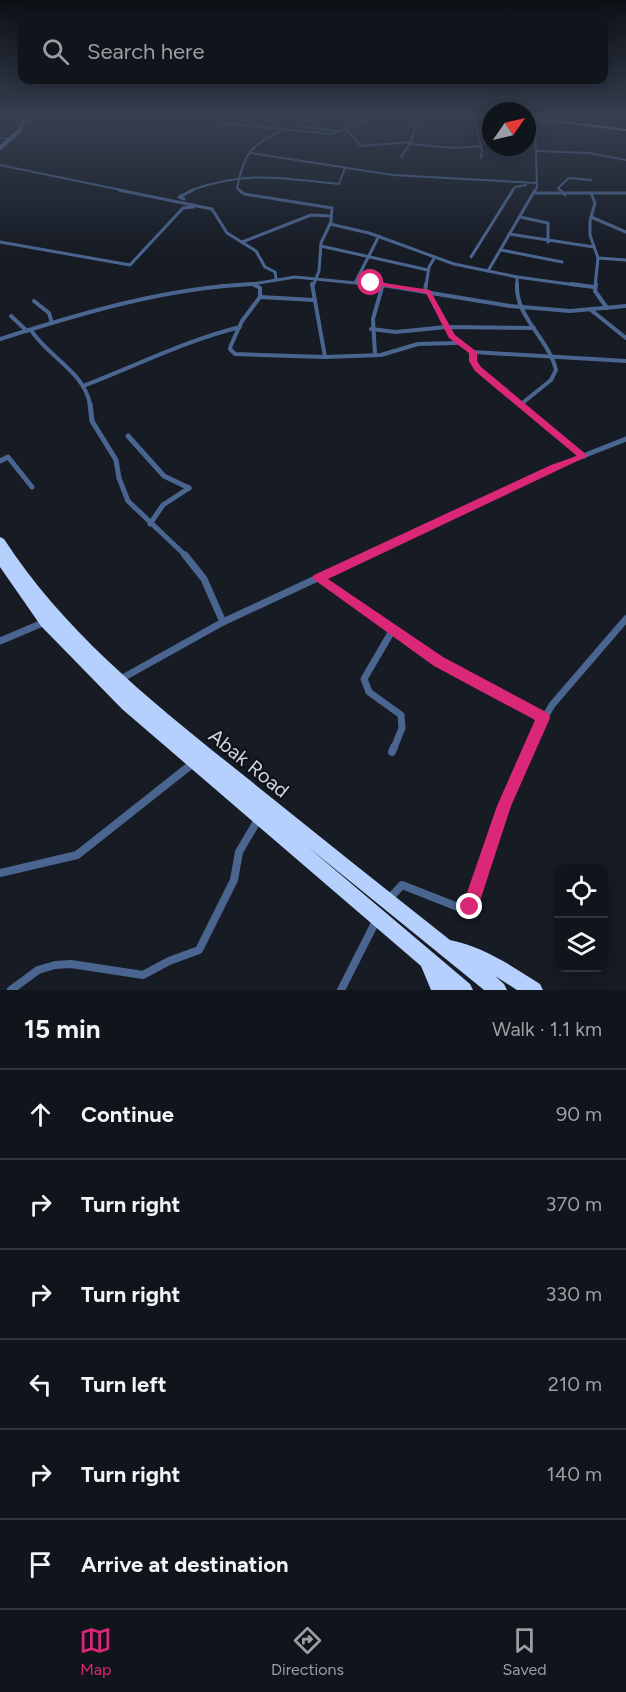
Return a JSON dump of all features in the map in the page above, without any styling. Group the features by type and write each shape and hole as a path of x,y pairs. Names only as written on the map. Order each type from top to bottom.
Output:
{"highway":[{"name":"Abak Road","path":"0,542 18,570 52,612 152,711 498,990"},
{"name":"Abak Road","path":"2,565 45,622 127,704 464,990"},
{"path":"446,948 477,956 534,990"},
{"path":"428,959 440,990"}],"street":[{"path":"242,162 237,188 240,193 332,208 330,224 324,233 321,246 317,277 312,282 325,357"},
{"path":"308,162 393,175 537,184"},
{"path":"488,271 534,193 537,184 537,162"},
{"path":"0,165 207,207"},
{"path":"276,279 275,272 265,267 256,251 227,233 216,212 179,197 218,179 240,176 278,177 339,184 343,179 345,168"},
{"path":"565,195 558,188 569,178 591,180"},
{"path":"471,257 515,187 537,184"},
{"path":"534,193 565,195 626,193"},
{"path":"591,193 595,203 590,235 598,258 594,287 596,295 607,308"},
{"path":"0,242 44,252 130,265 183,208 207,207"},
{"path":"242,242 311,215 331,216"},
{"path":"520,217 548,224 548,242"},
{"path":"591,217 626,232"},
{"path":"330,224 379,236 435,257 488,271 594,287"},
{"path":"509,234 548,242 594,247"},
{"path":"356,281 379,236"},
{"path":"321,246 428,270"},
{"path":"501,250 562,262"},
{"path":"435,257 428,270 426,291 456,342 473,352 626,361"},
{"path":"598,258 626,260"},
{"path":"0,339 89,311 196,288 253,284 276,279 317,277 356,281 519,306 570,311 626,306"},
{"path":"517,277 519,306 534,328 549,344 556,370 551,380 519,404"},
{"path":"253,284 260,288 260,297 240,327 230,349 236,354 325,357 375,355 418,344 456,342"},
{"path":"375,355 371,328 383,284"},
{"path":"260,297 314,300"},
{"path":"34,301 49,313 52,323"},
{"path":"591,310 626,338"},
{"path":"10,316 62,362 83,386 92,421 98,429 101,440 116,460 122,491 150,524 166,535 204,579 223,621"},
{"path":"83,386 164,355 203,336 240,327"},
{"path":"371,328 396,332 446,327 534,328"},
{"path":"473,352 473,361 477,369 584,456"},
{"path":"128,435 164,476 189,488 163,505 150,524"},
{"path":"119,680 223,621 555,467 626,439"},
{"path":"0,461 8,457 32,487"},
{"path":"318,578 438,661 543,718"},
{"path":"388,901 402,885 463,909 470,907 504,806 524,755 543,718 569,683 614,637 626,619"},
{"path":"0,641 45,622"},
{"path":"392,631 363,679 369,692 401,715 402,728 392,752"},
{"path":"0,873 76,855 87,849 130,811 195,761"},
{"path":"10,990 38,970 56,965 71,964 143,975 199,950 234,880 238,852 260,816"},
{"path":"341,990 378,917"}],"route":[{"path":"371,283 428,292 452,337 473,352 473,361 477,369 540,423 584,456 555,467 479,505 318,578 438,661 543,718 524,755 504,806 470,907"}]}
